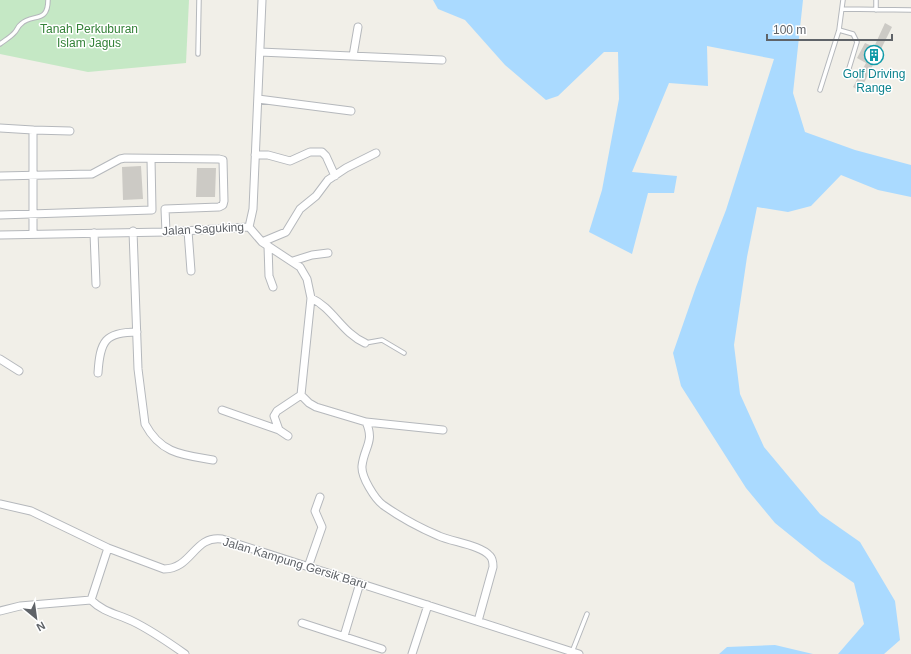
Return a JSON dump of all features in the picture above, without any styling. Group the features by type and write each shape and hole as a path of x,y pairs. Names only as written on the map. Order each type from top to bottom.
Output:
{"street":[{"name":"Jalan Saguking","path":"0,235 133,231 166,232 249,227 253,209 262,0"},
{"path":"353,56 358,27"},
{"path":"260,52 442,60"},
{"path":"258,99 351,111"},
{"path":"0,128 70,131"},
{"path":"33,130 33,234"},
{"path":"255,155 268,155 290,161 310,152 322,152 326,156 335,176"},
{"path":"265,244 286,232 300,209 316,196 328,180 346,168 376,152"},
{"path":"0,176 32,174 92,174 120,159 219,159 223,160 224,165 223,205 219,207 0,215"},
{"path":"151,159 152,210"},
{"path":"165,209 166,232"},
{"path":"249,227 265,244 293,261 304,273 311,298 301,395"},
{"path":"133,231 138,369 143,418 149,431 164,447 174,452 213,460"},
{"path":"188,231 191,271"},
{"path":"94,233 96,284"},
{"path":"265,244 268,271 273,287"},
{"path":"293,261 312,255 328,253"},
{"path":"311,298 325,306 347,330 365,343"},
{"path":"98,373 101,353 104,344 109,338 118,333 137,332"},
{"path":"0,359 19,371"},
{"path":"301,395 309,403 316,407 366,422 443,430"},
{"path":"279,430 274,421 274,416 277,411 301,395"},
{"path":"222,410 279,430 288,436"},
{"path":"366,422 370,434 370,441 362,466 367,483 377,500 417,526 440,537 474,547 490,555 494,567 478,621"},
{"path":"308,566 322,527 315,511 320,497"},
{"name":"Jalan Kampung Gersik Baru","path":"0,504 31,511 108,548 164,569 173,569 185,562 199,545 210,539 216,538 308,566 576,653"},
{"path":"91,600 108,548"},
{"path":"344,636 360,583"},
{"path":"0,611 20,606 91,600 102,609 130,620 154,633 185,654"},
{"path":"412,654 428,605"},
{"path":"302,623 382,649"}],"lane":[{"path":"0,44 12,36 20,24 39,18 44,14 47,10 48,0"},
{"path":"198,54 199,0"},
{"path":"820,90 839,30 844,0"},
{"path":"876,0 876,10"},
{"path":"842,9 911,10"},
{"path":"839,30 853,34 856,40 847,75"},
{"path":"365,343 382,340 404,353"},
{"path":"576,653 587,614"}],"green space":[{"name":"Tanah Perkuburan Islam Jagus","path":"0,0 189,0 186,63 88,72 0,54"}],"water":[{"path":"433,0 803,0 793,93 805,132 855,150 911,165 911,197 878,190 841,175 811,206 788,212 757,207 747,257 734,345 740,394 764,447 820,514 860,542 895,601 900,640 884,654 838,654 864,624 854,583 822,561 775,523 746,488 681,386 673,353 696,287 726,210 774,59 707,46 708,86 669,83 632,172 677,176 674,193 648,193 632,254 589,232 602,190 619,99 618,52 604,52 558,96 546,100 505,65 465,20 438,9"},
{"path":"775,645 813,654 719,654 727,647"}],"building":[{"name":"Golf Driving Range","path":"885,23 892,27 860,91 853,87 866,63 857,58 865,43 874,47"},
{"path":"141,166 143,199 123,200 122,167"},
{"path":"197,168 216,168 215,197 196,197"}],"place":[{"name":"Golf Driving Range","path":"874,55"}]}
